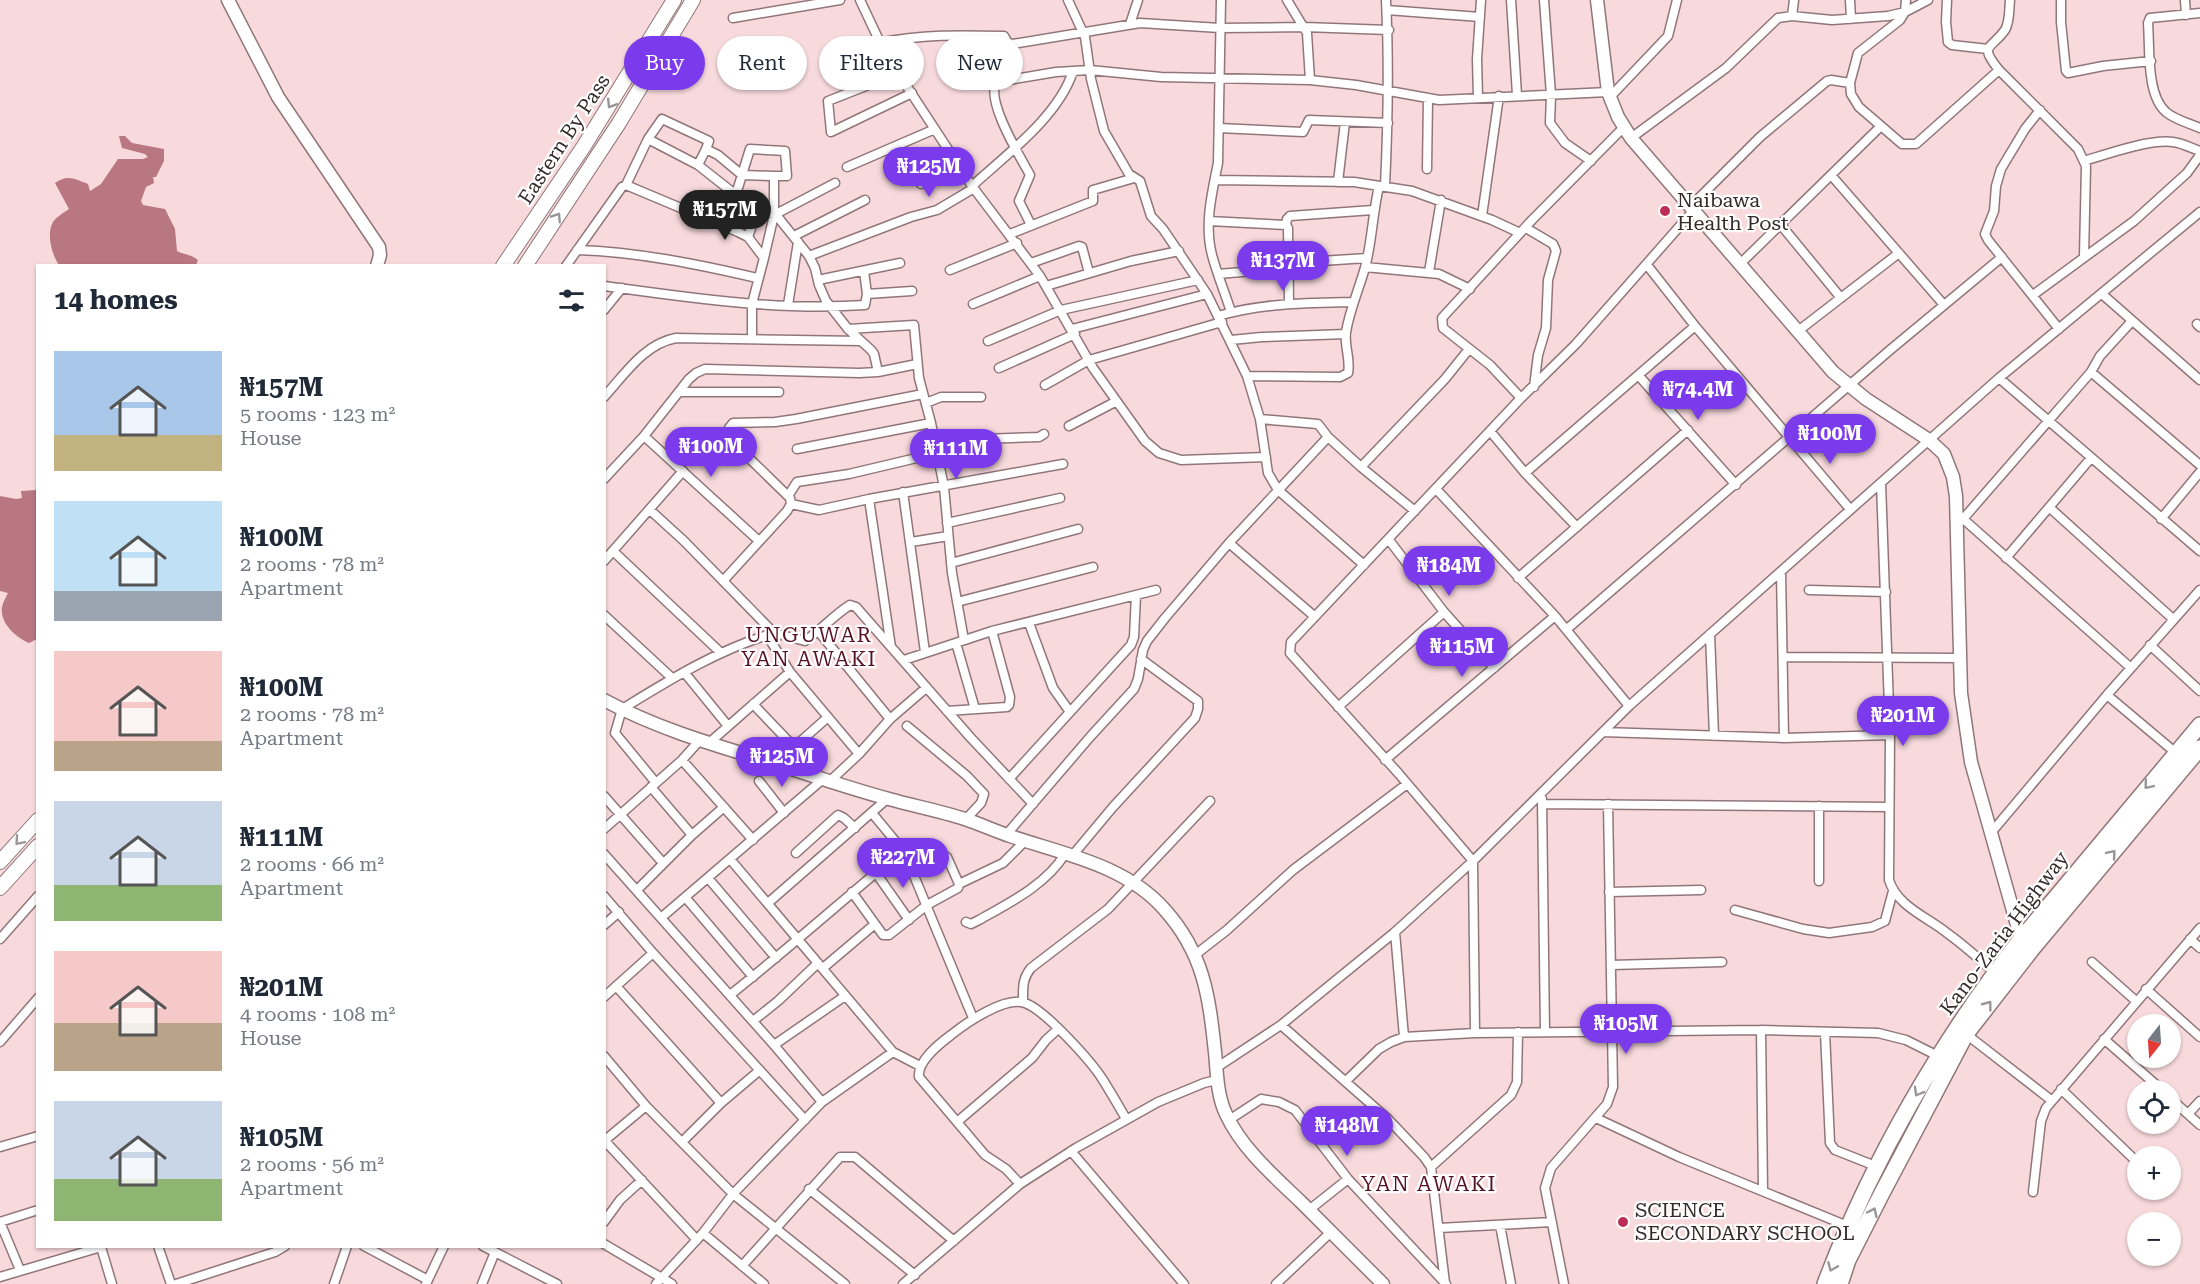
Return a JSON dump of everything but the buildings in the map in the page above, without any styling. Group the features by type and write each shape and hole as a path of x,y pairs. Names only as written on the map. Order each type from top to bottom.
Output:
{"highway":[{"name":"Kano-Zaria Highway","path":"1840,1284 1848,1260 1966,1034 2026,944 2200,725"},
{"name":"Kano-Zaria Highway","path":"1825,1284 1878,1167 1938,1056 1994,972 2026,944 2200,748"}],"main road":[{"name":"Eastern By Pass","path":"504,264 584,146 674,0"},
{"name":"Eastern By Pass","path":"526,264 619,123 693,0"},
{"path":"0,862 36,822"},
{"path":"0,888 36,848"}],"street":[{"path":"733,18 840,0"},
{"path":"860,0 876,36"},
{"path":"1068,0 1083,32 1104,131 1129,174 1140,181 1151,216 1179,251 1207,294 1247,376 1260,419 1268,473 1278,490 1364,565"},
{"path":"1130,24 1138,0"},
{"path":"1221,0 1218,163 1209,221 1211,254 1231,312"},
{"path":"1287,0 1304,27 1308,40 1310,80"},
{"path":"1247,376 1345,376 1349,367 1346,334 1352,302 1366,262 1373,210 1382,186 1389,91 1389,30 1386,0"},
{"path":"1478,97 1477,59 1481,0"},
{"path":"1511,0 1517,95"},
{"path":"1544,0 1551,95 1550,123 1565,142 1591,161"},
{"path":"1597,0 1609,94 1631,138 1833,372 1944,454 1953,477 1960,516 1961,693 1971,762 1990,834 2026,944"},
{"path":"1031,225 1019,201 1030,175 999,114 995,83 1056,72 1090,70 1161,77 1310,80 1356,85 1428,99 1609,94 1668,36 1677,0"},
{"path":"1792,16 1794,0"},
{"path":"1850,0 1851,19"},
{"path":"1906,0 1905,12 1900,20 1858,53 1850,83 1851,94 1859,107 1902,144 1916,144 1999,70"},
{"path":"1631,138 1726,68 1778,18 1792,16 1832,20 1851,19 1905,12 1928,0"},
{"path":"1947,0 1948,42 1952,45 1988,49"},
{"path":"2010,0 2007,27 1988,49 1988,57 2078,149 2084,161 2086,166 2084,256"},
{"path":"2071,0 2061,1 2061,22 2068,74 2103,66 2151,61"},
{"path":"2185,0 2187,15"},
{"path":"229,1 278,97 379,247 378,264"},
{"path":"1387,10 1480,17"},
{"path":"2200,13 2148,19 2151,84 2160,106 2168,113 2200,128"},
{"path":"922,36 941,34 1004,36 1008,43 1013,44 1130,24 1220,28 1304,27 1389,30"},
{"path":"809,256 911,217 937,210 973,187 1015,147 1063,95 1073,71"},
{"path":"1475,1033 1473,861 1290,653 1291,642 1521,398 1576,344 1647,265 1692,208 1760,137 1827,81 1850,83"},
{"path":"857,90 828,101 831,132 912,93"},
{"path":"910,90 973,187 1040,276 1115,402 1145,441 1159,453 1181,460 1266,457"},
{"path":"1482,216 1499,96"},
{"path":"1427,169 1428,99"},
{"path":"2040,110 2025,129 1997,177 1996,201 1985,234 2059,329"},
{"path":"570,264 577,250 622,187 626,185 648,139 662,119 709,141 698,165"},
{"path":"1219,128 1303,132 1309,120 1388,123"},
{"path":"1338,182 1345,122"},
{"path":"1740,264 1881,126"},
{"path":"1521,398 1490,365 1443,328 1441,321 1523,230 1624,127"},
{"path":"847,167 934,129"},
{"path":"648,139 698,165 736,195 774,215 809,256 830,308 874,354 878,372"},
{"path":"2033,295 2134,221 2187,172 2200,153 2175,142 2166,142 2132,147 2084,161"},
{"path":"706,149 718,155 742,176 788,176 785,151 750,149 742,176 736,195 723,226"},
{"path":"921,184 957,164"},
{"path":"1832,175 1944,305"},
{"path":"752,338 752,304 774,215 774,176"},
{"path":"1010,234 1093,201 1093,190 1134,178"},
{"path":"1215,180 1338,182 1412,191 1523,230 1553,244 1556,251 1548,280 1546,328 1538,355 1534,387"},
{"path":"774,215 835,183"},
{"path":"626,185 748,237 764,258"},
{"path":"796,239 865,200"},
{"path":"1429,272 1441,200"},
{"path":"748,237 754,220 759,221 763,210"},
{"path":"1289,304 1290,266 1287,219 1290,216 1373,210"},
{"path":"903,1284 1020,1184 1126,1119 1175,1094 1204,1083 1395,932 1473,861 1629,706 1999,378 2200,212"},
{"path":"1209,221 1286,225"},
{"path":"1781,225 1841,298"},
{"path":"788,305 796,239"},
{"path":"950,270 1017,243"},
{"path":"1031,263 1079,246 1082,248 1089,273"},
{"path":"577,250 677,260 757,278"},
{"path":"1046,286 1131,261 1179,251"},
{"path":"1798,331 1899,253"},
{"path":"1567,629 2002,257"},
{"path":"1218,274 1290,266 1366,262 1429,272 1448,277 1470,289"},
{"path":"818,280 900,263"},
{"path":"1647,265 1695,326 1850,509"},
{"path":"606,286 752,304 830,308 865,305 867,294 864,271"},
{"path":"973,304 1040,276"},
{"path":"988,341 1060,310 1198,280"},
{"path":"606,308 622,288"},
{"path":"867,294 912,291"},
{"path":"999,368 1073,331 1207,294"},
{"path":"2102,294 2200,380"},
{"path":"1045,385 1089,360 1220,319 1231,312 1289,304 1352,302"},
{"path":"1960,516 2091,372 2100,356 2132,321"},
{"path":"848,329 914,325 917,364 932,423 944,487 960,641 975,709"},
{"path":"1525,473 1695,326"},
{"path":"1231,340 1346,334"},
{"path":"606,395 634,363 651,347 663,340 752,338 861,341"},
{"path":"1361,467 1445,379 1469,349"},
{"path":"606,473 644,436 696,373 705,369 819,373 878,372 917,364"},
{"path":"2091,372 2200,465"},
{"path":"1639,376 1736,485"},
{"path":"1999,378 2200,551"},
{"path":"679,392 779,392"},
{"path":"727,440 729,428 733,423 796,419 923,394"},
{"path":"926,403 941,397 981,396"},
{"path":"1069,426 1115,402"},
{"path":"1260,419 1314,422 1322,426 1328,437 1415,511"},
{"path":"797,449 932,423"},
{"path":"1518,578 1688,430"},
{"path":"1490,431 1525,473 1577,526"},
{"path":"937,448 981,440 1039,437 1044,434"},
{"path":"644,436 759,542"},
{"path":"668,456 699,438 709,436 727,440 750,459 790,500 819,510 903,492 944,487 1063,464"},
{"path":"1006,835 1137,685 1141,659 1147,641 1230,543 1328,437"},
{"path":"723,581 787,511 797,482 849,474 925,456"},
{"path":"2006,558 2091,458"},
{"path":"606,559 683,471"},
{"path":"2161,519 2200,472"},
{"path":"1881,483 1890,735 1889,880 1893,891 1902,902 1948,933 1994,972"},
{"path":"1437,489 1567,629 1629,706"},
{"path":"903,492 925,652"},
{"path":"947,523 1060,498"},
{"path":"869,499 891,647"},
{"path":"2050,508 2173,619"},
{"path":"650,510 723,581 771,634 790,672 859,754"},
{"path":"1960,516 2131,668"},
{"path":"951,563 1078,529"},
{"path":"910,542 948,536"},
{"path":"1389,540 1444,612 1494,668"},
{"path":"1230,543 1314,616"},
{"path":"613,551 720,652"},
{"path":"957,602 1093,567"},
{"path":"1781,572 1784,738"},
{"path":"904,660 992,631 1156,590"},
{"path":"1809,590 1886,592"},
{"path":"1009,779 1131,645 1134,637 1136,595"},
{"path":"1990,834 2150,645 2198,595"},
{"path":"692,835 615,733 622,709 720,652 771,634 804,641 819,632 850,605 854,605 1032,804"},
{"path":"1338,708 1444,612"},
{"path":"1385,760 1555,616"},
{"path":"606,617 672,678"},
{"path":"1029,622 1053,688 1070,712"},
{"path":"947,711 1007,707 1011,702 992,631"},
{"path":"819,632 890,719"},
{"path":"1710,634 1714,735"},
{"path":"2150,645 2200,691"},
{"path":"1783,657 1960,658"},
{"path":"966,922 971,924 976,922 1043,879 1195,718 1198,709 1197,701 1141,659"},
{"path":"684,672 728,726"},
{"path":"606,827 682,759 728,726 790,672"},
{"path":"662,917 784,813 859,754 890,719 926,688"},
{"path":"2107,695 2176,753"},
{"path":"606,701 657,725 705,742 887,798 966,819 1104,868 1133,883 1165,910 1195,955 1205,981 1210,1004 1217,1074 1224,1111 1229,1120 1261,1163 1383,1284"},
{"path":"753,704 794,747"},
{"path":"775,764 828,717"},
{"path":"907,726 984,794 981,803 966,819"},
{"path":"1603,732 1784,738 1890,735"},
{"path":"682,759 753,840"},
{"path":"759,781 784,813"},
{"path":"1195,955 1227,930 1293,870 1407,784"},
{"path":"1541,793 1545,1032"},
{"path":"606,798 663,863"},
{"path":"768,903 887,798"},
{"path":"1023,1002 1024,976 1031,968 1108,909 1210,801"},
{"path":"1542,804 1888,807"},
{"path":"1564,1284 1545,1188 1551,1168 1607,1104 1613,1086 1608,804"},
{"path":"1818,806 1819,881"},
{"path":"636,890 724,807"},
{"path":"872,813 902,851 927,905 973,1018"},
{"path":"796,853 838,815 855,828"},
{"path":"852,892 886,936 927,905 952,893 959,884 1003,862 1025,841"},
{"path":"730,995 777,958 902,851"},
{"path":"606,856 662,917 822,1102"},
{"path":"947,857 959,884"},
{"path":"730,859 893,1052 920,1066"},
{"path":"876,873 909,920"},
{"path":"708,878 777,958"},
{"path":"1610,892 1701,890"},
{"path":"1735,910 1829,933 1847,931 1872,927 1885,921 1893,891"},
{"path":"686,897 753,977"},
{"path":"0,939 36,898"},
{"path":"606,898 805,1120"},
{"path":"606,923 619,912"},
{"path":"753,1021 875,924"},
{"path":"2033,1191 2041,1121 2051,1100 2200,928"},
{"path":"1395,932 1404,1037"},
{"path":"2190,939 2200,948"},
{"path":"606,995 653,953"},
{"path":"1611,965 1722,962"},
{"path":"2092,962 2136,1001"},
{"path":"616,987 721,1103"},
{"path":"2146,989 2200,1037"},
{"path":"774,1045 845,996"},
{"path":"0,1042 36,1000"},
{"path":"1020,1184 1006,1169 985,1155 919,1077 920,1066 942,1042 973,1018 1009,1004 1023,1002 1046,1015 1102,1078 1126,1119"},
{"path":"1281,1024 1388,1119 1424,1156 1431,1167 1446,1284"},
{"path":"957,1122 1032,1058 1058,1029"},
{"path":"1346,1081 1379,1049 1404,1037 1475,1033 1761,1030 1878,1033 1894,1036 1938,1056"},
{"path":"1761,1030 1763,1191"},
{"path":"1431,1167 1515,1088 1518,1032"},
{"path":"1825,1032 1830,1143 1835,1150 1878,1167"},
{"path":"1966,1034 2051,1100"},
{"path":"2104,1039 2151,1080"},
{"path":"656,1284 700,1236 733,1194 822,1102 893,1052"},
{"path":"606,1061 646,1106 733,1194 844,1284"},
{"path":"682,1142 721,1103 760,1070"},
{"path":"2061,1089 2127,1152"},
{"path":"1229,1120 1261,1099 1289,1106 1295,1110 1348,1179 1446,1284"},
{"path":"2188,1114 2200,1101"},
{"path":"606,1140 646,1106"},
{"path":"2181,1108 2200,1125"},
{"path":"1596,1118 1679,1157 1850,1227"},
{"path":"0,1147 36,1137"},
{"path":"606,1142 700,1236 765,1284"},
{"path":"1071,1151 1184,1284"},
{"path":"742,1266 840,1157 855,1156 954,1241"},
{"path":"1309,1210 1348,1179"},
{"path":"606,1219 620,1200 642,1180"},
{"path":"809,1189 915,1275"},
{"path":"20,1270 0,1222 36,1211"},
{"path":"1439,1228 1552,1222"},
{"path":"1500,1225 1511,1284"},
{"path":"1276,1284 1331,1232"},
{"path":"606,1245 662,1276 672,1284"},
{"path":"0,1277 97,1248"},
{"path":"101,1248 112,1284"},
{"path":"159,1248 171,1284"},
{"path":"176,1284 282,1248"},
{"path":"334,1284 345,1248"},
{"path":"368,1248 427,1282 443,1248"},
{"path":"487,1248 545,1281 557,1284"},
{"path":"482,1284 495,1252"}],"shaded area":[{"path":"119,136 125,136 132,143 164,149 164,161 156,177 153,177 154,183 146,187 141,201 143,205 165,209 175,229 177,251 198,260 196,264 58,264 56,261 51,244 51,227 56,218 69,209 55,183 71,178 88,184 90,191 101,184 118,159 148,157 145,154 122,148"},
{"path":"36,490 36,640 29,643 6,624 2,605 8,593 0,591 0,496 22,498 21,491"}],"place":[{"name":"Naibawa Health Post","path":"1665,211"},
{"name":"SCIENCE SECONDARY SCHOOL","path":"1623,1222"}],"district":[{"name":"UNGUWAR YAN AWAKI","path":"809,647"},
{"name":"YAN AWAKI","path":"1429,1184"}]}
